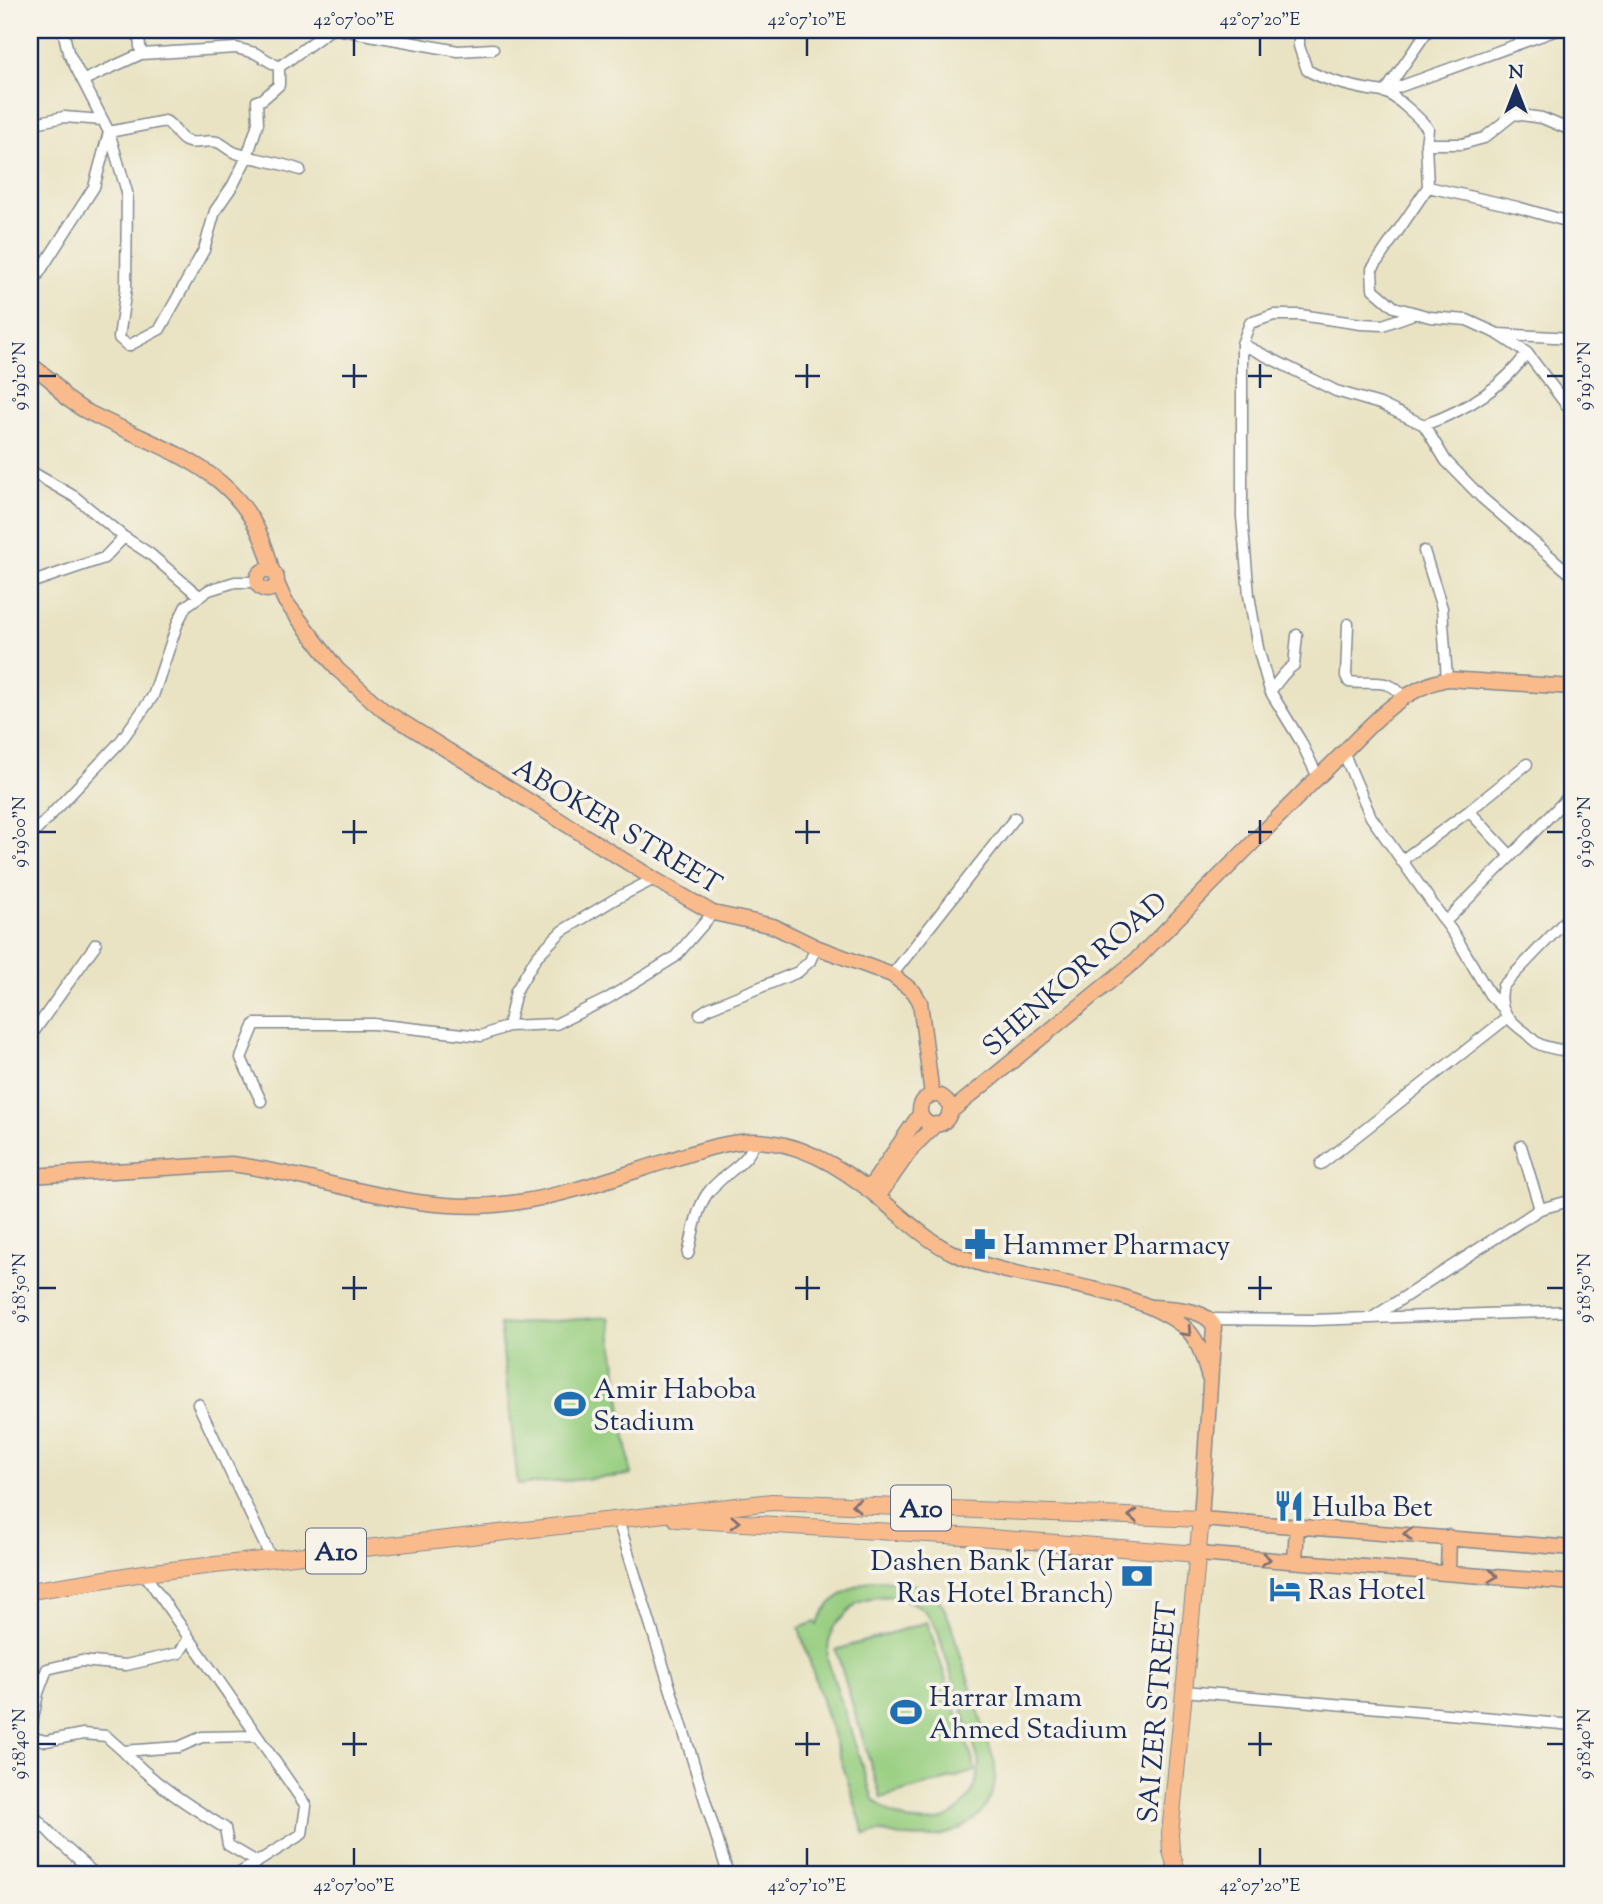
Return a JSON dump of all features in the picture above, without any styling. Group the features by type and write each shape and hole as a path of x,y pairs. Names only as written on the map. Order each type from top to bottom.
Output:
{"highway":[{"name":"A10","path":"30,1591 145,1573 772,1502 1201,1519"},
{"name":"A10","path":"642,1517 978,1537 1198,1554"},
{"name":"SAI ZER STREET","path":"1178,1874 1171,1851 1170,1834 1201,1519"}],"main road":[{"path":"30,365 82,409 188,460 227,486 256,525 268,552 267,580"},
{"name":"ABOKER STREET","path":"267,580 337,669 383,710 713,913 773,926 816,947 892,975 914,992 920,1002 942,1103"},
{"name":"SHENKOR ROAD","path":"889,1170 936,1124 944,1121 942,1103 981,1084 1135,961 1402,696 1432,682 1447,679 1573,687"},
{"path":"873,1193 920,1114 921,1104 942,1103"},
{"path":"920,1114 927,1122 936,1124"},
{"path":"30,1176 231,1164 421,1204 466,1207 550,1197 687,1154 722,1146 755,1141 785,1145 818,1157 849,1177 952,1253 980,1264 1120,1297 1184,1326 1201,1352 1209,1378"},
{"path":"849,1177 889,1170"},
{"path":"889,1170 894,1200 900,1215"},
{"path":"1144,1306 1202,1315 1214,1326 1201,1519 1573,1548"},
{"path":"1295,1561 1297,1526"},
{"path":"1448,1572 1449,1537"},
{"path":"1198,1554 1573,1583"}],"street":[{"path":"63,30 68,52 109,132 127,192 126,288 118,338 128,346 160,329 204,250 215,211 233,185 247,156 258,123 257,101 279,85 279,67"},
{"path":"138,30 141,54"},
{"path":"279,67 330,30"},
{"path":"342,30 457,51 493,49"},
{"path":"1299,30 1299,46 1307,70 1322,78 1385,92 1422,120 1428,129 1428,187 1372,269 1373,289 1394,307 1430,317 1467,320 1498,334 1527,353 1571,411 1573,424"},
{"path":"1385,92 1428,30"},
{"path":"1385,92 1557,30"},
{"path":"84,80 141,54 236,48 254,53 279,67"},
{"path":"1426,144 1462,144 1484,138 1514,114 1542,118 1573,131"},
{"path":"30,124 64,117 103,120"},
{"path":"109,132 165,121 171,123 183,139 190,142 220,143 232,152 300,170"},
{"path":"30,287 94,187 109,132"},
{"path":"1428,187 1573,223"},
{"path":"1318,777 1300,740 1270,691 1258,648 1249,595 1242,517 1242,344 1250,323 1274,315 1300,315 1383,325 1416,313"},
{"path":"1498,334 1573,338"},
{"path":"1242,344 1336,391 1380,404 1423,425 1446,461 1473,489 1573,576"},
{"path":"1423,425 1451,415 1500,383 1527,353"},
{"path":"30,471 75,497 124,537 150,554 199,596"},
{"path":"30,583 104,558 124,537"},
{"path":"1424,551 1442,608 1447,679"},
{"path":"30,838 120,742 153,696 186,606 199,596 223,585 267,580"},
{"path":"1348,624 1346,676 1349,682 1389,683 1397,688 1402,696"},
{"path":"1270,691 1294,665 1297,635"},
{"path":"1344,754 1371,817 1456,937 1490,995 1501,1006 1507,1018 1540,1045 1573,1052"},
{"path":"1401,861 1527,764"},
{"path":"1445,922 1573,792"},
{"path":"1469,811 1511,856"},
{"path":"892,975 1015,818"},
{"path":"508,1026 516,991 537,956 553,939 604,905 654,879"},
{"path":"1501,1006 1503,986 1573,912"},
{"path":"261,1101 242,1058 255,1024 373,1024 481,1036 508,1026 556,1024 607,999 674,957 713,913"},
{"path":"30,1037 96,944"},
{"path":"700,1014 798,972 810,961 816,947"},
{"path":"1321,1164 1507,1018"},
{"path":"688,1254 704,1197 718,1181 751,1154 755,1141"},
{"path":"1521,1146 1540,1209"},
{"path":"1372,1318 1540,1209 1573,1200"},
{"path":"1210,1320 1573,1311"},
{"path":"198,1404 271,1558"},
{"path":"618,1520 727,1874"},
{"path":"145,1573 306,1806 302,1834 238,1874"},
{"path":"189,1638 179,1653 126,1665 81,1661 47,1669 38,1693 30,1735 46,1741 83,1734 106,1736 141,1770 183,1803 225,1828 228,1845 257,1862"},
{"path":"1185,1691 1573,1725"},
{"path":"123,1751 179,1747 202,1737 257,1736"},
{"path":"30,1812 95,1874"},
{"path":"1169,1874 1171,1851"}],"green space":[{"path":"609,1317 631,1475 518,1485 500,1325"},
{"path":"881,1580 918,1586 934,1595 945,1609 950,1622 995,1764 995,1775 989,1800 982,1811 972,1821 948,1833 921,1838 882,1832 865,1835 799,1628 815,1622 817,1625 832,1602 863,1583","holes":["895,1596 925,1611 937,1629 980,1765 975,1786 966,1802 954,1814 939,1821 923,1823 907,1820 890,1812 873,1799 827,1658 834,1626 857,1603 877,1597"]},
{"path":"927,1622 976,1771 881,1798 836,1650"}],"place":[{"name":"Hammer Pharmacy","path":"980,1244"},
{"name":"Amir Haboba Stadium","path":"570,1404"},
{"name":"Hulba Bet","path":"1289,1506"},
{"name":"Dashen Bank (Harar Ras Hotel Branch)","path":"1137,1576"},
{"name":"Ras Hotel","path":"1285,1589"},
{"name":"Harrar Imam Ahmed Stadium","path":"906,1712"}]}
